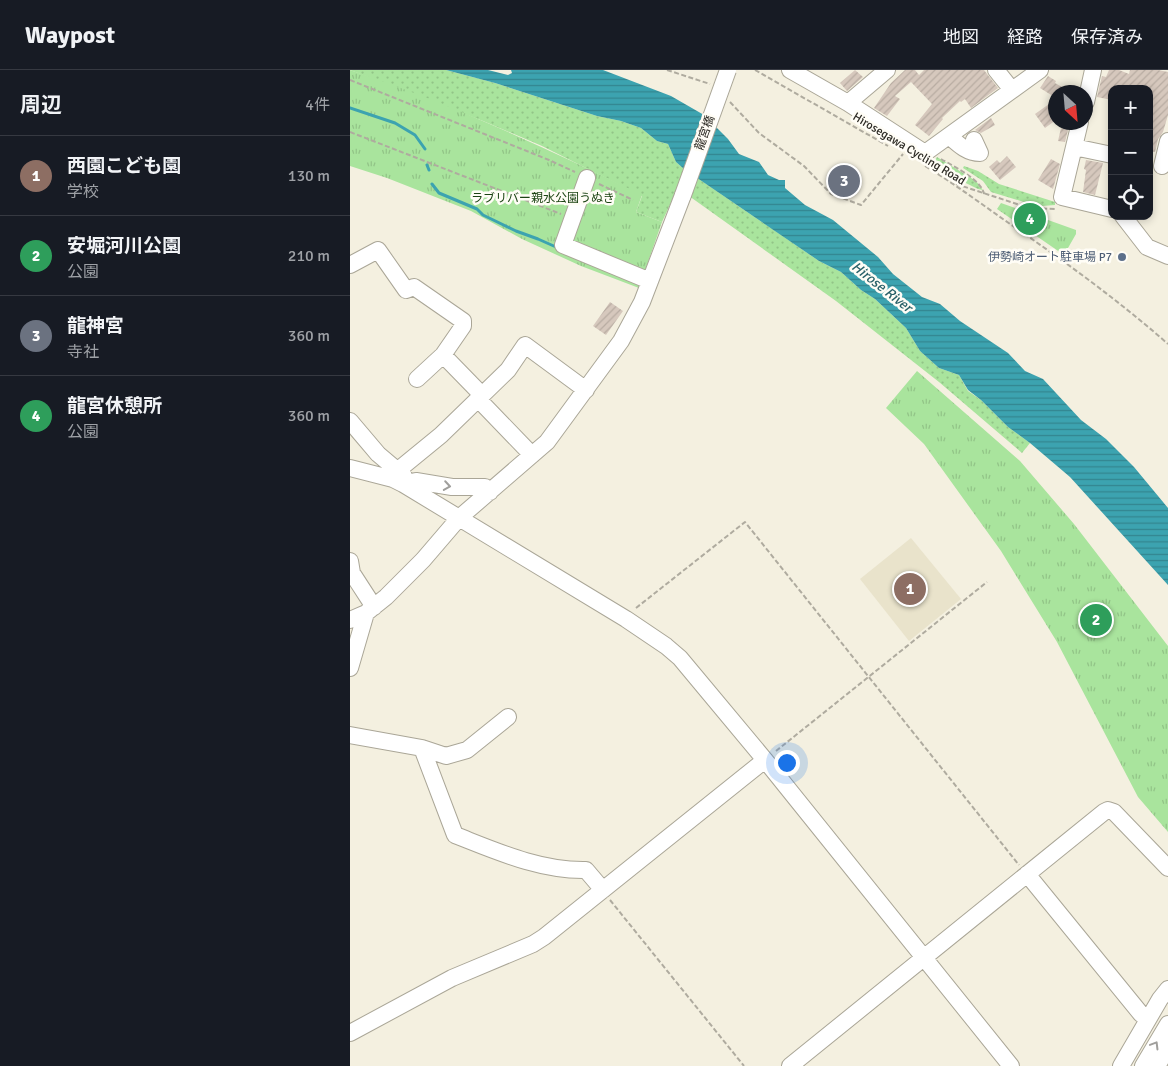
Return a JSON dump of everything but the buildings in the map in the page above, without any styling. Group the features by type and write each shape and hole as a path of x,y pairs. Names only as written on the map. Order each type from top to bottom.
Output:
{"street":[{"name":"龍宮橋","path":"370,610 423,560 459,518 547,442 621,341 642,302 728,70"},
{"path":"790,70 848,103 925,153 923,157"},
{"path":"848,103 887,70"},
{"path":"996,70 1012,90"},
{"path":"923,157 1040,70"},
{"path":"1090,85 1094,70"},
{"path":"1078,130 1062,198 1108,208"},
{"path":"949,136 962,147 974,153 980,153 974,140"},
{"path":"1160,166 1168,141"},
{"path":"1074,147 1108,154"},
{"path":"587,178 563,245 650,281"},
{"path":"1126,220 1147,247 1168,256"},
{"path":"350,265 378,250 406,290 414,287 463,321 463,326 443,355 417,379"},
{"path":"402,479 441,435 508,370 525,345 586,390"},
{"path":"443,355 532,455"},
{"path":"350,421 402,479 459,518 626,618 680,658 765,760 1011,1066"},
{"path":"350,468 452,487 485,487 490,492"},
{"path":"350,561 352,573 370,610 350,668"},
{"path":"350,620 370,610"},
{"path":"350,735 422,748 446,756 468,750 508,717"},
{"path":"422,748 455,835 513,858 569,870 586,870 603,890"},
{"path":"350,1033 452,978 534,944 765,760"},
{"path":"790,1066 1108,810 1114,812 1168,868"},
{"path":"1027,874 1141,1014 1149,1018"},
{"path":"1121,1066 1168,989"},
{"path":"1143,1066 1168,1024"},
{"path":"1157,1066 1168,1048"}],"path":[{"path":"666,70 715,86"},
{"name":"Hirosegawa Cycling Road","path":"755,70 891,148"},
{"path":"350,80 549,160 633,200"},
{"name":"Hirosegawa Cycling Road","path":"728,100 759,133 804,166 831,194 861,205 903,154 897,151"},
{"path":"350,132 573,218"},
{"path":"923,157 976,181 982,187 984,194"},
{"name":"Hirosegawa Cycling Road","path":"923,157 951,182 1074,268 1142,320 1168,344"},
{"path":"951,182 1029,208 1056,209 1062,198"},
{"path":"626,618 630,612 745,522 1027,874"},
{"path":"765,760 987,582"},
{"path":"603,890 744,1066"}],"shaded area":[{"path":"911,538 961,599 909,641 860,579"}],"green space":[{"path":"350,70 446,70 495,83 641,128 657,141 668,144 676,162 684,169 662,222 636,212 642,196 542,146 483,121"},
{"name":"ラブリバー親水公園うぬき","path":"350,70 462,112 570,160 642,195 636,212 662,222 639,288 581,266 522,239 471,211 387,178 350,166"},
{"path":"937,157 976,181 983,190 931,166"},
{"path":"964,166 978,171 999,184 1055,202 1055,205 1042,206 991,192 983,181 963,168"},
{"path":"696,177 819,261 841,272 861,290 875,299 906,328 920,351 939,368 959,375 968,391 981,400 1008,427 1030,443 1022,453 939,382 836,301 689,196"},
{"path":"1001,203 1076,230 1076,234 1064,255 997,209"},
{"path":"917,371 1020,461 1074,524 1168,646 1168,832 1138,797 1057,642 1001,551 924,444 886,408"}],"water":[{"name":"Hirose River","path":"446,70 488,70 508,75 512,73 511,70 603,70 671,96 704,115 728,139 739,154 759,162 768,175 779,180 785,180 785,188 805,205 833,220 878,257 893,274 922,297 940,304 960,321 1008,353 1025,371 1043,379 1081,420 1106,439 1134,467 1168,508 1168,585 1070,477 1008,427 968,390 959,375 939,368 920,351 906,328 875,299 861,290 841,272 819,261 684,169 676,162 668,144 657,141 641,128 621,121 597,116 495,83"}],"waterway":[{"path":"350,108 395,123 415,135 425,149"},
{"path":"427,165 429,170"},
{"path":"432,184 439,193 477,209 483,215 516,231 556,247"}],"place":[{"name":"龍神宮","path":"844,181"},
{"name":"龍宮休憩所","path":"1030,219"},
{"name":"伊勢崎オート駐車場 P7","path":"1122,257"},
{"name":"西園こども園","path":"910,589"},
{"name":"安堀河川公園","path":"1096,620"}]}
